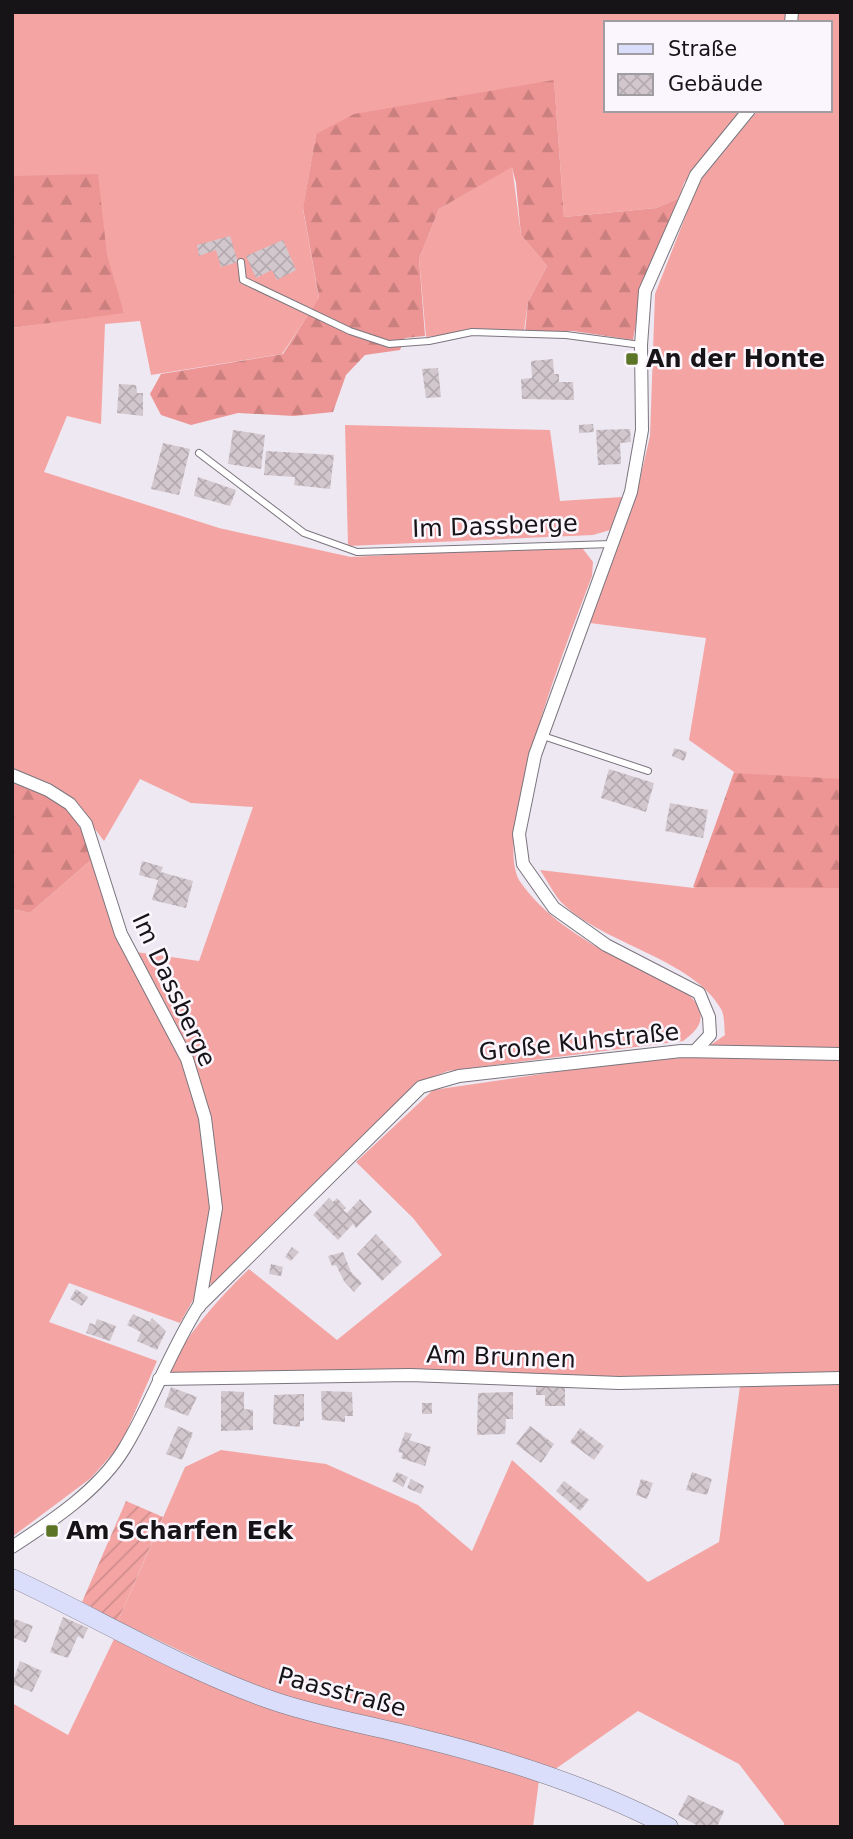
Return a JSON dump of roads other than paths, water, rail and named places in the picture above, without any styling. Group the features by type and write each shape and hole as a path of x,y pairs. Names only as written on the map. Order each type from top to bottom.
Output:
{"street":[{"name":"Große Kuhstraße","path":"12,1547 46,1525 97,1481 123,1450 175,1343 198,1307 421,1087 459,1076 695,1051 710,1035 709,1017 699,993 606,945 554,908 523,864 519,834 527,790 543,736 631,492 642,430 641,345 645,291 696,175 747,112"},
{"name":"Im Dassberge","path":"12,775 48,790 70,804 86,824 121,934 187,1059 205,1118 216,1208 198,1307"},
{"path":"695,1051 841,1054"},
{"name":"Am Brunnen","path":"159,1379 410,1375 619,1383 841,1378"},
{"name":"Paasstraße","path":"12,1578 195,1667 272,1700 433,1741 576,1785 623,1803 669,1827"}],"lane":[{"path":"241,262 243,280 350,331 389,344 429,341 472,332 566,335 641,345"},
{"name":"Im Dassberge","path":"199,453 304,533 357,552 612,544"},
{"path":"543,736 648,771"}],"place":[{"name":"An der Honte","path":"632,359"},
{"name":"Am Scharfen Eck","path":"52,1531"}]}
